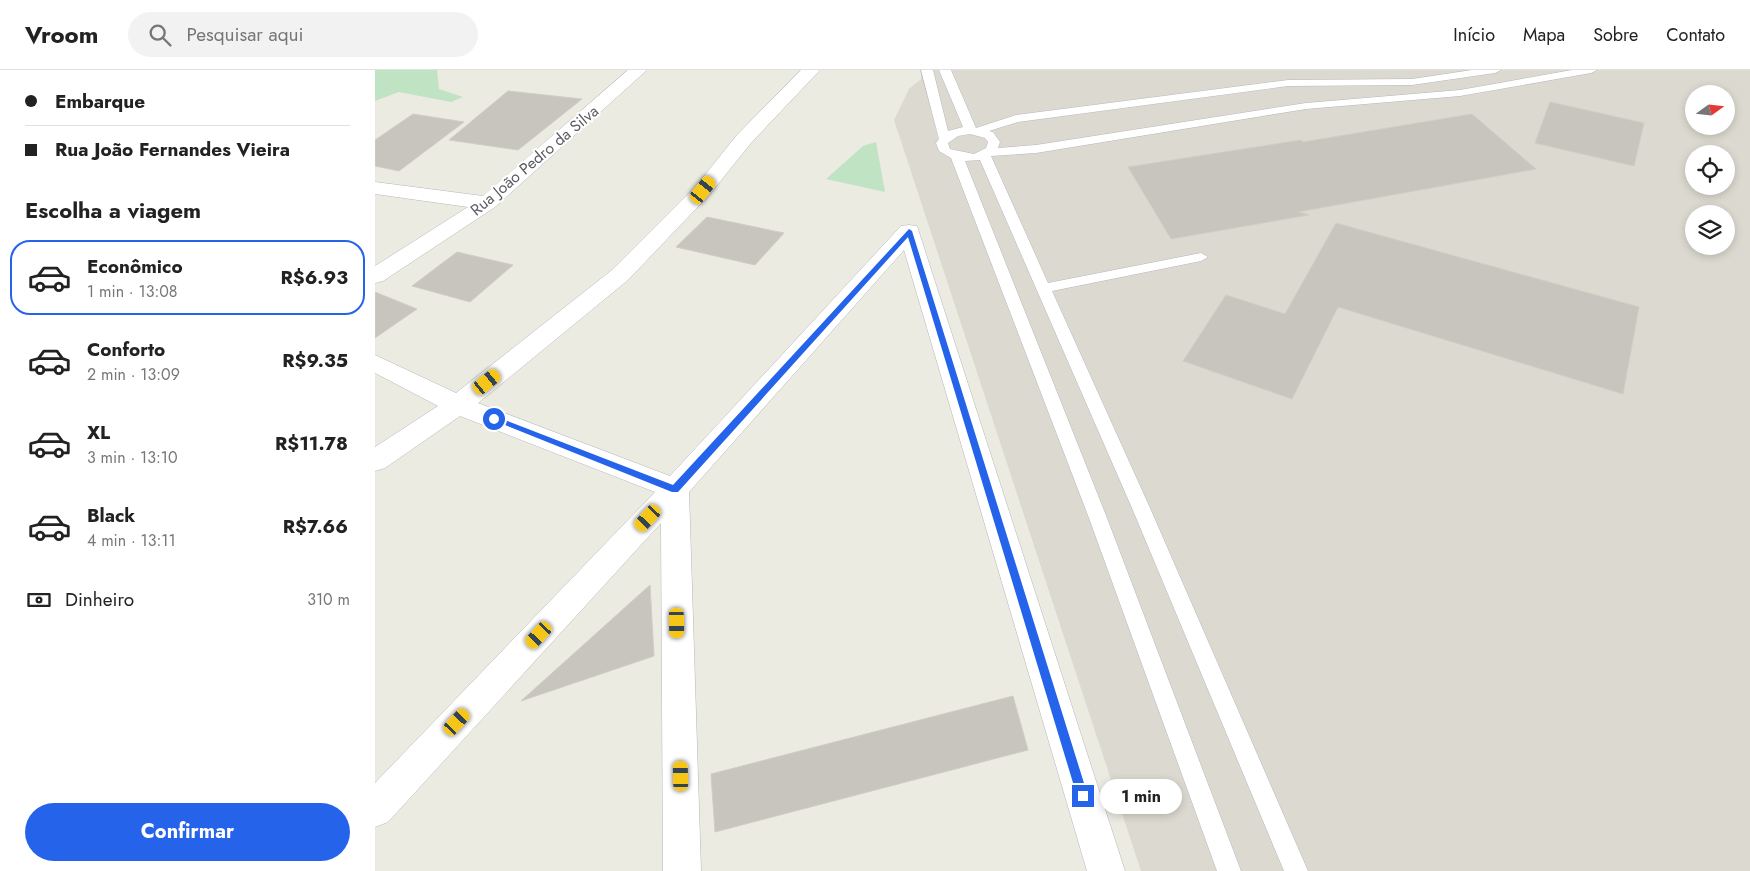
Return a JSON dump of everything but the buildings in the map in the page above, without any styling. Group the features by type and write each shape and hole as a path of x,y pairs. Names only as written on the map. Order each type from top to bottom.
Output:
{"street":[{"name":"Rua João Pedro da Silva","path":"375,276 489,202 638,70"},
{"path":"375,461 458,405 620,275 703,190 744,139 811,70"},
{"path":"375,188 489,202"},
{"path":"375,809 675,489 909,231 1106,871"},
{"path":"375,363 458,405 675,489"},
{"path":"675,489 683,871"}],"lane":[{"path":"927,70 945,138"},
{"path":"945,70 974,131 989,135 994,142 992,149 986,153"},
{"path":"1495,70 1413,82 1288,83 1016,119 974,131 955,132 945,138 942,143 945,151 957,157 971,158 986,153 1036,149 1306,106 1460,93 1563,72 1591,70"},
{"path":"1288,83 1306,106"},
{"path":"986,153 1141,508 1296,871"},
{"path":"957,157 1098,518 1229,871"},
{"path":"1044,288 1201,258"}],"shaded area":[{"path":"921,70 1750,70 1750,871 1141,871 894,120 909,89 921,79"}],"green space":[{"path":"375,70 437,70 439,89 463,97 451,102 399,92 375,101"},
{"path":"876,142 885,192 826,179 863,146"}],"route":[{"path":"494,419 675,489 909,231 1083,796"}]}
